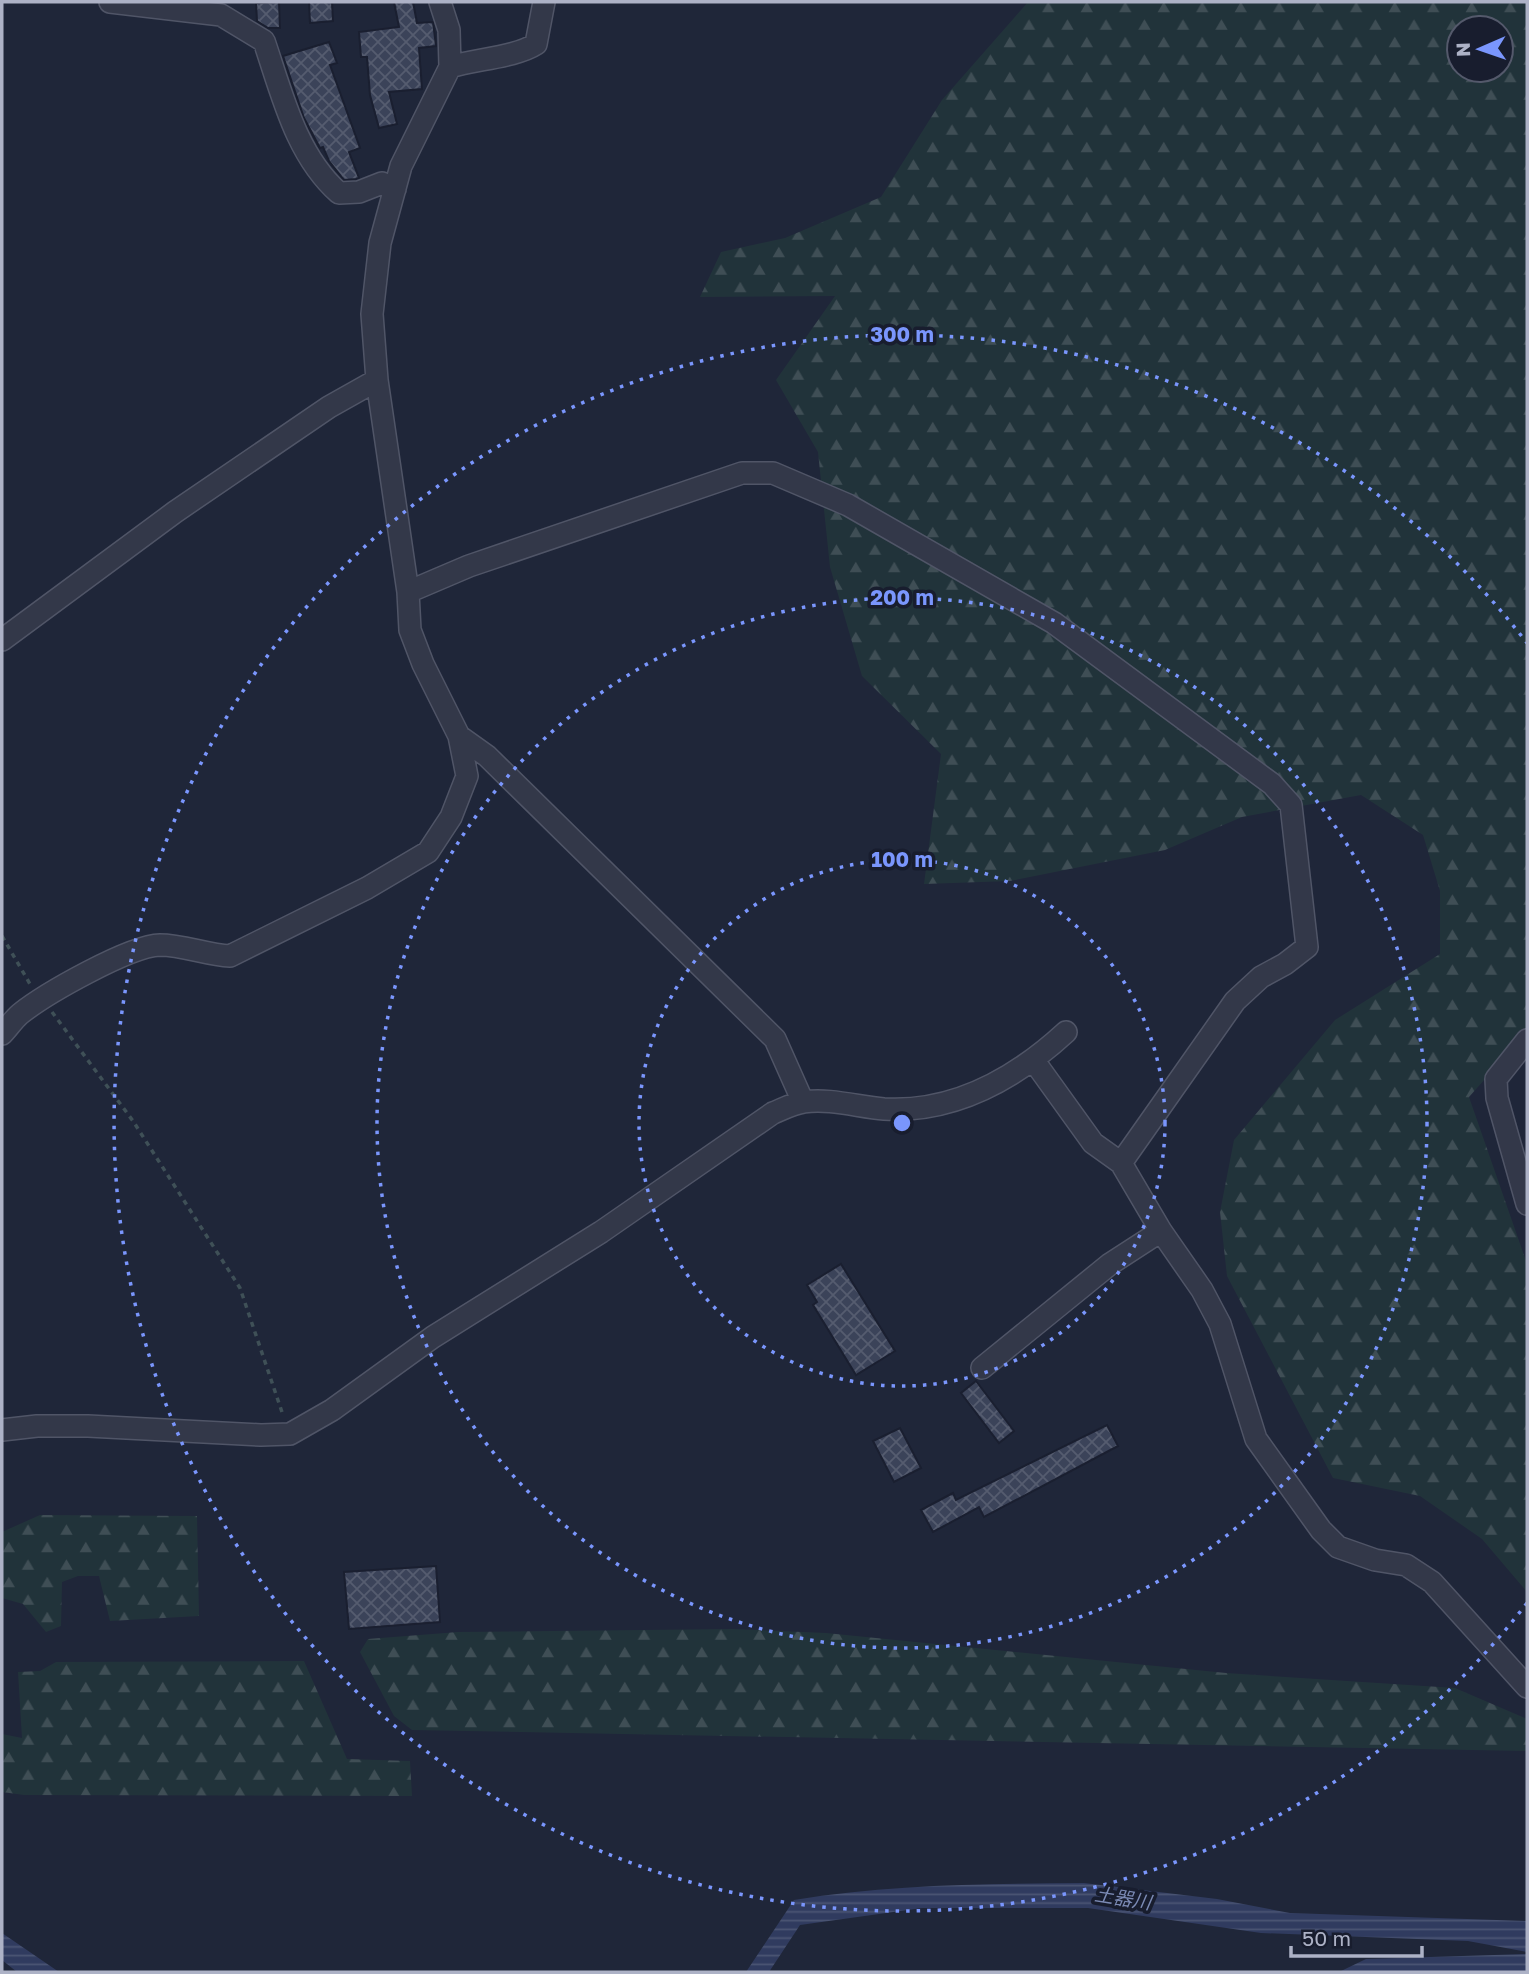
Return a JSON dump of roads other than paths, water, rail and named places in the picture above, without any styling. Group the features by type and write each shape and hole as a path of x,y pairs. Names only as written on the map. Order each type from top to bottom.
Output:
{"street":[{"path":"110,2 204,12 233,20 264,41 282,102 322,178 339,193 359,192 382,183 395,189"},
{"path":"2,1034 20,1015 95,970 137,950 161,945 209,955 230,956 367,888 428,852 451,817 467,776 459,736 423,664 410,630 408,592 377,380 372,314 380,243 401,166 450,60 449,30 440,2"},
{"path":"450,60 523,53 536,44 544,2"},
{"path":"2,640 174,512 329,407 377,380"},
{"path":"408,592 469,566 742,473 773,473 848,505 1054,623 1272,784 1291,805 1307,947 1261,977 1235,1001 1122,1163"},
{"path":"459,736 506,775 775,1039 803,1101"},
{"path":"2,1430 37,1426 88,1426 261,1435 289,1434 332,1410 433,1337 601,1232 773,1113 803,1101 886,1109 936,1107 1014,1074 1034,1062 1066,1032"},
{"path":"1527,1040 1496,1079 1497,1098 1527,1204"},
{"path":"1034,1062 1093,1143 1122,1163 1161,1231 1202,1290 1220,1324 1256,1439 1321,1530 1338,1547 1375,1560 1406,1565 1432,1582 1527,1687"},
{"path":"982,1367 1110,1265 1161,1231"}],"water":[{"name":"土器川","path":"1084,1883 1217,1899 1290,1913 1527,1921 1527,1952 1468,1941 1261,1933 1088,1908 922,1908 800,1925 769,1972 746,1972 794,1900 902,1888"},
{"path":"2,1933 59,1972 17,1972 2,1960"},
{"path":"1527,1954 1527,1972 1339,1972 1366,1959"}]}
